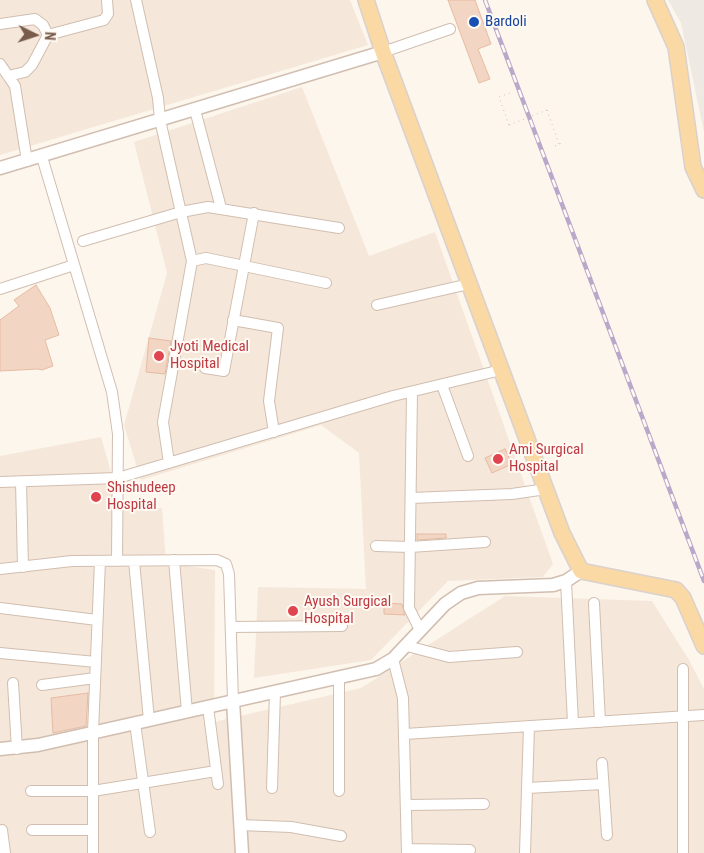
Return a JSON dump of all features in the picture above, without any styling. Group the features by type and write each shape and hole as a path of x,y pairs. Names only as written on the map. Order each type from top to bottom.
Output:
{"main road":[{"path":"366,0 383,52 562,533 581,571 676,590 682,598 704,646"},
{"path":"655,0 676,47 693,167 704,190"}],"street":[{"path":"8,76 24,72 32,65 48,35 104,20 108,14 107,0"},
{"path":"136,0 158,98 160,120 192,260 163,422 169,463"},
{"path":"0,24 35,19 44,25 48,35"},
{"path":"0,168 383,52 450,29"},
{"path":"0,64 15,86 27,161"},
{"path":"195,110 221,208"},
{"path":"42,156 112,392 118,434 117,561"},
{"path":"83,241 181,212 208,207 339,228"},
{"path":"205,368 224,371 254,213"},
{"path":"192,260 206,258 326,283"},
{"path":"0,289 74,265"},
{"path":"377,305 469,284"},
{"path":"233,320 278,328 269,401 274,432"},
{"path":"0,482 118,478 412,392 502,370"},
{"path":"442,385 468,456"},
{"path":"412,392 409,608 420,630"},
{"path":"21,482 24,566"},
{"path":"411,498 512,494 546,489"},
{"path":"376,546 410,547 485,542"},
{"path":"174,560 187,712"},
{"path":"0,569 100,561 217,560 226,564 229,574 232,701 242,853"},
{"path":"92,853 93,732 100,561"},
{"path":"134,561 150,720"},
{"path":"0,749 17,749 376,669 393,659 407,646 445,604 469,590 553,585 566,581 581,571"},
{"path":"566,581 573,724"},
{"path":"594,603 600,722"},
{"path":"0,608 97,620"},
{"path":"231,627 342,626"},
{"path":"407,646 449,657 517,652"},
{"path":"0,653 96,662"},
{"path":"393,659 403,698 407,851 470,850"},
{"path":"683,669 683,853"},
{"path":"339,677 339,791"},
{"path":"42,685 95,678"},
{"path":"13,684 17,749"},
{"path":"272,788 275,692"},
{"path":"208,707 218,784"},
{"path":"405,734 704,716"},
{"path":"136,723 150,832"},
{"path":"525,853 529,726"},
{"path":"602,763 607,835"},
{"path":"31,791 93,791 216,772"},
{"path":"527,788 603,784"},
{"path":"407,805 484,804"},
{"path":"240,825 292,827 341,836"},
{"path":"2,830 5,853"},
{"path":"32,830 93,830"}],"path":[{"path":"510,93 498,97 509,125 546,110 559,144"},
{"path":"555,146 564,142"}],"shaded area":[{"path":"0,0 350,0 368,45 0,155"},
{"path":"668,0 704,0 704,132 681,23"},
{"path":"302,87 369,256 435,232 553,564 543,577 448,581 371,660 254,678 258,587 366,589 359,453 321,425 141,480 124,425 167,273 134,142"},
{"path":"101,437 122,511 162,508 166,563 215,570 214,722 361,688 505,596 652,601 689,660 704,689 704,853 0,853 0,456"}],"building":[{"path":"448,0 475,0 491,44 478,49 490,79 479,83"},
{"path":"36,285 50,308 59,335 45,340 53,366 42,370 0,371 0,320 19,306 14,300"},
{"path":"149,338 171,341 165,374 146,372"},
{"path":"505,449 512,464 492,473 485,458"},
{"path":"417,534 446,534 446,538 417,540"},
{"path":"384,603 402,604 405,615 384,614"},
{"path":"88,693 86,726 53,733 51,698"}],"railway":[{"path":"485,0 704,581"}],"place":[{"name":"Bardoli","path":"474,22"},
{"name":"Jyoti Medical Hospital","path":"159,356"},
{"name":"Ami Surgical Hospital","path":"498,459"},
{"name":"Shishudeep Hospital","path":"96,497"},
{"name":"Ayush Surgical Hospital","path":"293,611"}]}
